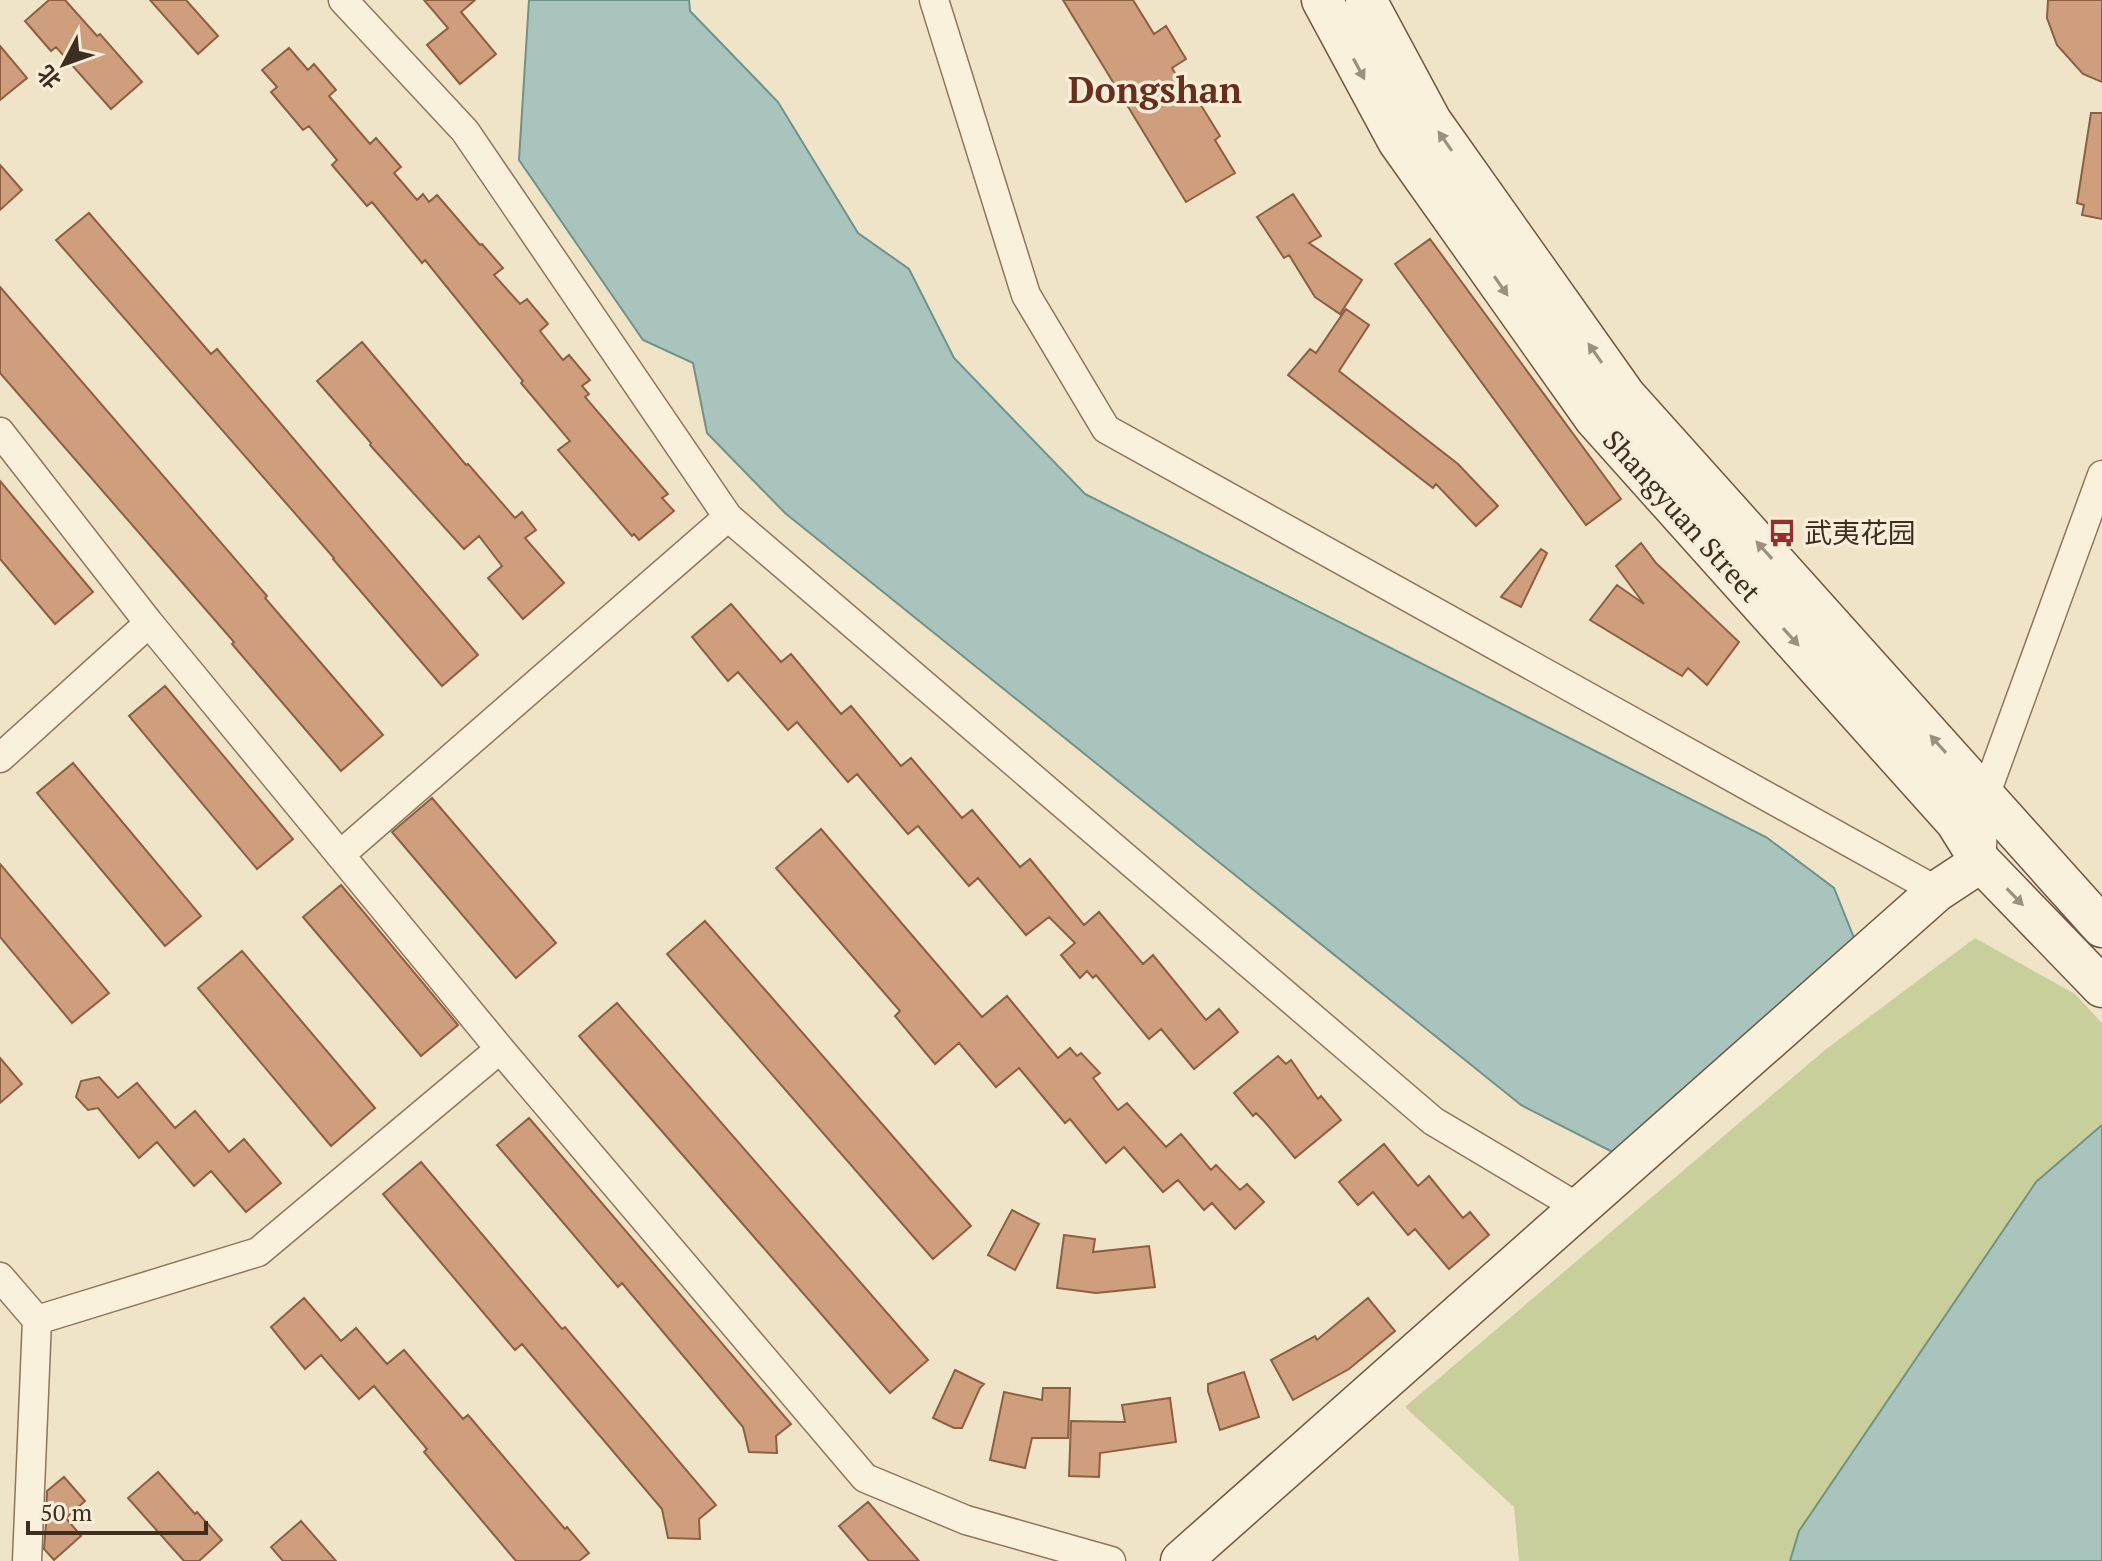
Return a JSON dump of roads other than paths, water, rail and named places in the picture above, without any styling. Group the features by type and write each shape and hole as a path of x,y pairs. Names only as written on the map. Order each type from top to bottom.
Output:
{"main road":[{"name":"Shangyuan Street","path":"1322,0 1398,141 1595,419 1956,822 1981,862 2102,987"},
{"name":"Shangyuan Street","path":"1366,0 1431,121 1625,395 2102,927"},
{"path":"1181,1561 1937,891 1981,862"}],"street":[{"path":"343,0 465,131 728,517 1433,1121 1579,1208"},
{"path":"934,0 1026,295 1106,429 1937,891"},
{"path":"0,432 149,623 500,1049 865,1478 966,1520 1111,1561"},
{"path":"1981,862 1985,796 2102,475"},
{"path":"340,855 728,517"},
{"path":"0,758 149,623"},
{"path":"37,1320 258,1252 500,1049"},
{"path":"0,1277 37,1320 21,1556"}],"water":[{"path":"529,0 689,0 690,11 778,102 858,233 909,269 954,358 1085,494 1766,837 1834,888 1862,958 1632,1162 1521,1105 785,513 707,433 693,363 643,340 519,160"},
{"path":"2102,1125 2102,1561 1790,1561 1799,1531 2036,1182"}],"place":[{"name":"武夷花园","path":"1782,533"}],"district":[{"name":"Dongshan","path":"1155,90"}]}
